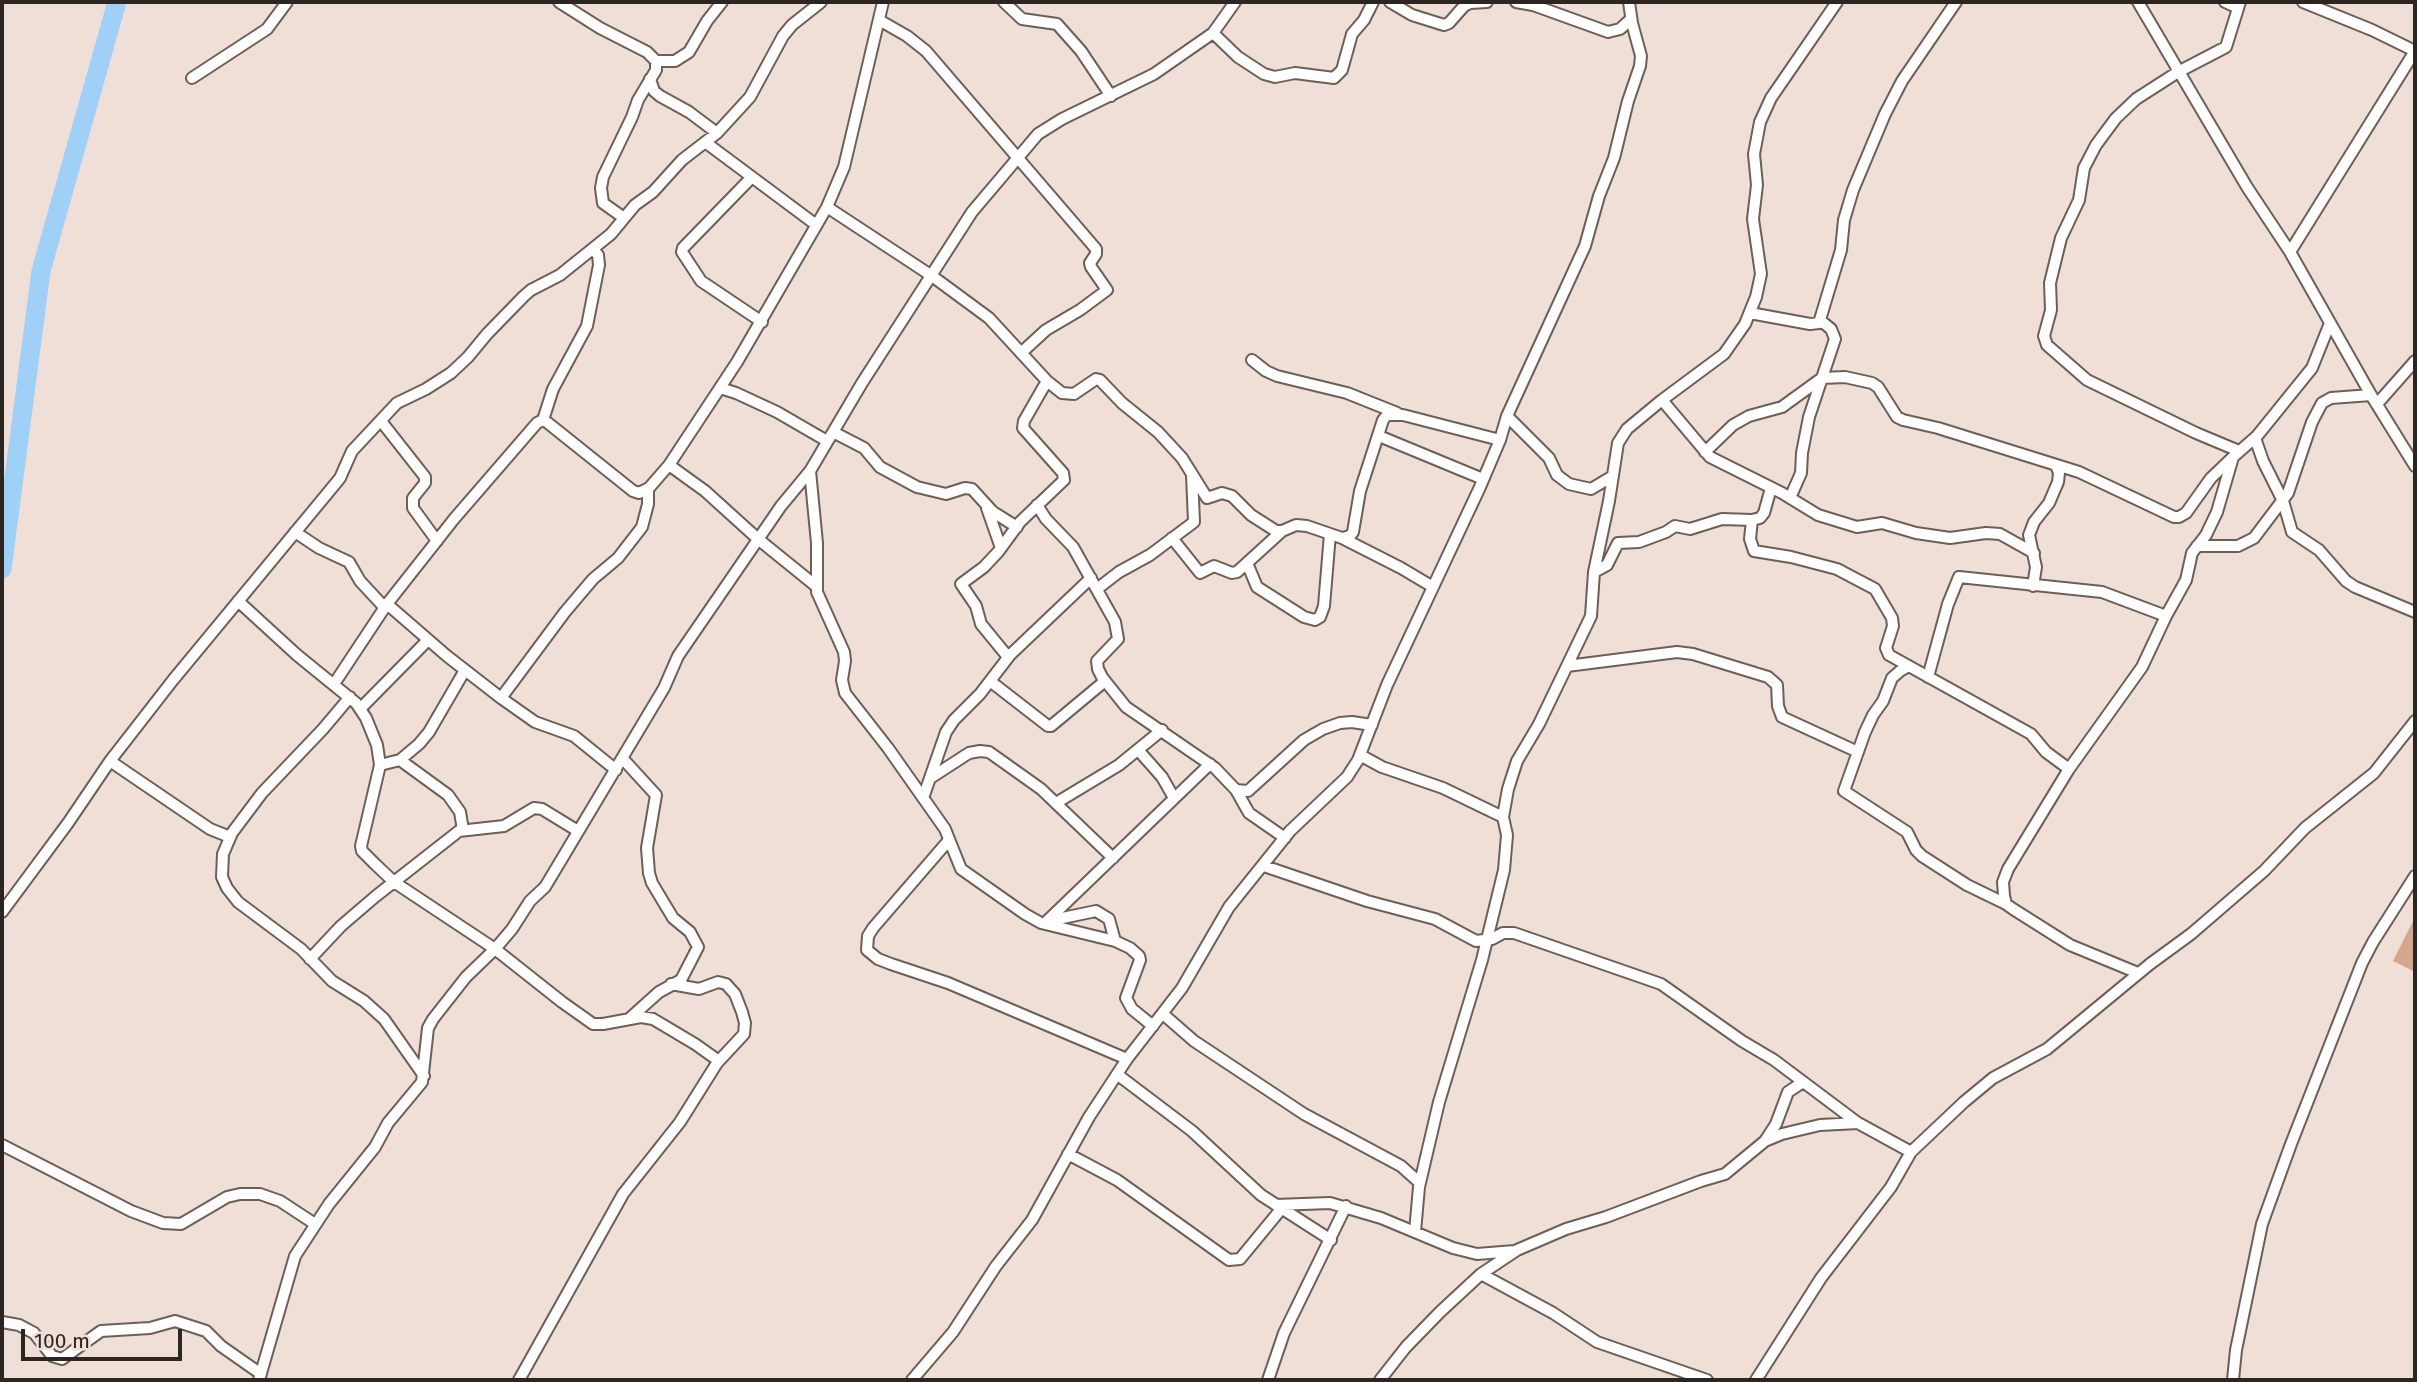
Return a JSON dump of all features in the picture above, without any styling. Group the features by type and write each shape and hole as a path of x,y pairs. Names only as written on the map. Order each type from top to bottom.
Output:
{"street":[{"path":"192,78 267,29 287,2"},
{"path":"559,2 600,28 647,52 656,61 675,61 689,52 722,2"},
{"path":"2,912 110,761 340,478 352,452 397,404 451,373 531,290 560,275 611,234 635,205 653,192 682,160 717,133 750,97 783,36 792,25 821,2"},
{"path":"543,420 567,436 633,491 648,489 668,465 762,321 827,207 844,167 883,2"},
{"path":"1004,2 1022,19 1057,24 1081,51 1111,96"},
{"path":"2,1322 19,1325 34,1333 52,1356 62,1359 101,1331 150,1328 175,1321 206,1331 260,1377 295,1256 315,1224 375,1147 388,1124 418,1089 424,1076 428,1028 466,977 495,949 530,901 545,887 664,688 678,656 758,539 810,471 972,212 1038,134 1062,119 1154,74 1213,33 1236,2"},
{"path":"1213,33 1238,57 1264,74 1275,77 1295,73 1334,78 1342,70 1352,34 1364,20 1373,2"},
{"path":"1390,2 1412,15 1444,25 1469,3 1487,2"},
{"path":"1516,2 1532,5 1608,32 1620,29 1631,19"},
{"path":"912,1380 953,1332 996,1266 1032,1220 1089,1117 1127,1059 1199,962 1229,907 1301,818 1347,777 1360,755 1500,440 1507,416 1585,246 1640,66 1639,41 1631,19 1629,2"},
{"path":"1415,1232 1420,1182 1446,1073 1487,940 1504,870 1507,835 1503,817 1505,799 1517,761 1539,724 1591,616 1594,572 1616,449 1627,429 1724,354 1750,313 1761,274 1753,219 1757,185 1754,154 1760,122 1771,99 1837,2"},
{"path":"1750,313 1815,325 1820,320 1841,250 1847,210 1885,114 1902,81 1956,2"},
{"path":"2138,2 2247,187 2290,252 2415,467"},
{"path":"2225,2 2239,5 2226,47 2148,90 2122,111 2096,145 2087,162 2079,201 2061,238 2050,283 2050,315 2044,339 2087,380 2236,454"},
{"path":"2290,252 2415,51 2303,2"},
{"path":"879,20 926,51 1096,249 1097,254 1090,265 1107,290 1046,330 1021,353"},
{"path":"624,218 603,203 603,177 638,100 656,70 656,61"},
{"path":"650,79 654,91 660,96 689,112 717,133"},
{"path":"705,142 816,224"},
{"path":"752,177 682,252 701,281 762,321"},
{"path":"827,207 932,276 989,318 1047,381 1062,393 1070,395 1096,379 1100,380 1158,432 1187,464 1207,498 1222,494 1232,496 1251,515 1269,527 1282,531"},
{"path":"334,684 386,606 437,541 537,423 543,420 553,389 590,318 600,261 593,249"},
{"path":"1790,498 1801,473 1804,439 1835,339 1830,329 1820,320"},
{"path":"1705,452 1733,425 1749,416 1782,407 1822,378 1845,376 1878,387 1897,416 1903,420 1938,428 2079,472 2164,513 2179,517 2186,513 2211,478 2255,438 2312,368 2330,323"},
{"path":"1251,360 1270,373 1347,393 1403,415 1500,440"},
{"path":"2197,546 2247,544 2283,501 2312,422 2322,403 2331,398 2374,400 2415,360"},
{"path":"1009,657 981,624 976,606 961,585 984,567 1017,527 1064,478 1063,473 1023,428 1024,421 1047,381"},
{"path":"720,388 830,437 864,448 880,467 917,487 946,494 969,487 993,512 1017,527"},
{"path":"1662,400 1705,452 1720,464 1772,488 1818,514 1857,527 1882,523 1916,533 1950,538 1986,533 2000,534 2034,553"},
{"path":"1342,538 1353,532 1360,491 1385,416 1403,415"},
{"path":"1507,416 1549,458 1557,475 1569,484 1591,489 1613,476"},
{"path":"381,421 425,477 425,483 413,498 413,508 437,541"},
{"path":"1379,436 1483,479"},
{"path":"2255,438 2283,501 2292,532 2319,550 2346,581 2415,612"},
{"path":"2006,904 2003,882 2008,869 2069,769 2119,703 2142,667 2186,580 2192,553 2206,535 2217,512 2236,454"},
{"path":"668,465 705,491 816,586"},
{"path":"2033,586 2036,567 2029,536 2034,522 2049,503 2058,482 2056,465"},
{"path":"810,471 817,543 816,586 844,652 842,680 845,693 945,829 961,869 1025,915 1115,941 1139,956 1140,960 1126,998 1132,1009 1153,1026"},
{"path":"1097,589 1119,572 1150,555 1196,520 1192,499 1192,475"},
{"path":"1594,572 1607,565 1618,543 1639,541 1675,526 1693,529 1732,517 1752,520 1760,518 1772,488"},
{"path":"501,698 565,611 593,579 618,558 642,527 648,504 648,489"},
{"path":"985,502 1001,548"},
{"path":"1037,505 1046,519 1073,547 1115,622 1119,637 1097,661 1105,681 1125,707 1210,764 1236,790 1249,813 1285,838"},
{"path":"1752,520 1750,540 1757,553 1791,557 1837,569 1875,589 1894,626 1887,653 2031,734 2046,752 2069,769"},
{"path":"1172,538 1200,572 1216,566 1234,573 1282,531 1296,525 1307,526 1342,538 1433,587"},
{"path":"295,532 319,548 349,562 360,581 386,606 501,698 535,722 574,736 616,770"},
{"path":"1247,563 1257,587 1304,617 1319,619 1324,606 1330,534"},
{"path":"1928,677 1948,604 1959,577 2102,592 2166,615"},
{"path":"923,798 946,732 1009,657 1091,578"},
{"path":"238,601 360,709 377,746 380,765 362,851 394,881 495,949 593,1024 641,1017 653,1019 719,1061"},
{"path":"360,709 428,640"},
{"path":"1567,666 1677,652 1693,654 1768,677 1777,685 1778,706 1782,716 1858,752"},
{"path":"1909,666 1892,678 1883,701 1865,732 1845,786 1846,794 1894,822 1907,832 1922,856 1968,885 2006,904 2070,945 2138,973"},
{"path":"380,765 409,755 429,732 465,670"},
{"path":"990,681 1051,726 1105,681"},
{"path":"349,697 323,729 262,793 230,837 223,854 224,883 238,902 301,949 332,981 364,1001 384,1019 424,1076"},
{"path":"1756,1380 1821,1278 1891,1187 1911,1152 1964,1102 1993,1079 2047,1049 2138,973 2191,934 2264,871 2305,828 2374,773 2415,720"},
{"path":"1236,790 1248,791 1304,740 1323,729 1340,723 1372,724"},
{"path":"1056,803 1139,751 1162,730"},
{"path":"1139,751 1162,777 1174,798"},
{"path":"931,778 969,753 989,752 1032,781 1113,858"},
{"path":"1360,755 1443,788 1503,817"},
{"path":"623,759 656,795 647,848 652,883 673,918 690,932 698,944 698,951 683,977 659,992 628,1019"},
{"path":"400,760 448,794 460,812 463,831"},
{"path":"110,761 210,829 230,837"},
{"path":"1044,922 1210,764"},
{"path":"310,959 341,926 394,881 451,837 463,831 504,826 534,808 539,808 578,831"},
{"path":"949,840 873,928 868,936 867,950 878,959 948,983 1127,1059"},
{"path":"1264,866 1367,901 1435,919 1476,941 1487,940 1503,933 1514,933 1661,984 1858,1123 1911,1152"},
{"path":"2233,1380 2236,1350 2262,1224 2362,963 2415,876"},
{"path":"1044,922 1097,911 1109,919 1115,941"},
{"path":"519,1380 624,1194 680,1122 719,1061 744,1034 745,1023 735,995 722,982 699,989 671,984"},
{"path":"1163,1014 1194,1041 1304,1114 1401,1166 1420,1182"},
{"path":"1118,1075 1192,1132 1261,1195 1331,1240"},
{"path":"1380,1380 1389,1374 1414,1338 1480,1274 1517,1250 1566,1229 1725,1174 1765,1141 1776,1124 1788,1092 1803,1082"},
{"path":"1765,1141 1821,1125 1858,1123"},
{"path":"2,1145 131,1211 163,1223 181,1224 226,1197 260,1194 280,1201 315,1224"},
{"path":"1068,1154 1117,1180 1229,1260 1240,1259 1279,1207 1323,1202 1346,1206 1453,1248 1477,1254 1517,1250"},
{"path":"1268,1380 1284,1333 1346,1206"},
{"path":"1480,1274 1553,1313 1597,1342 1707,1380"}],"shaded area":[{"path":"2415,917 2415,972 2393,961"}],"waterway":[{"path":"2,569 41,271 117,2"}]}
